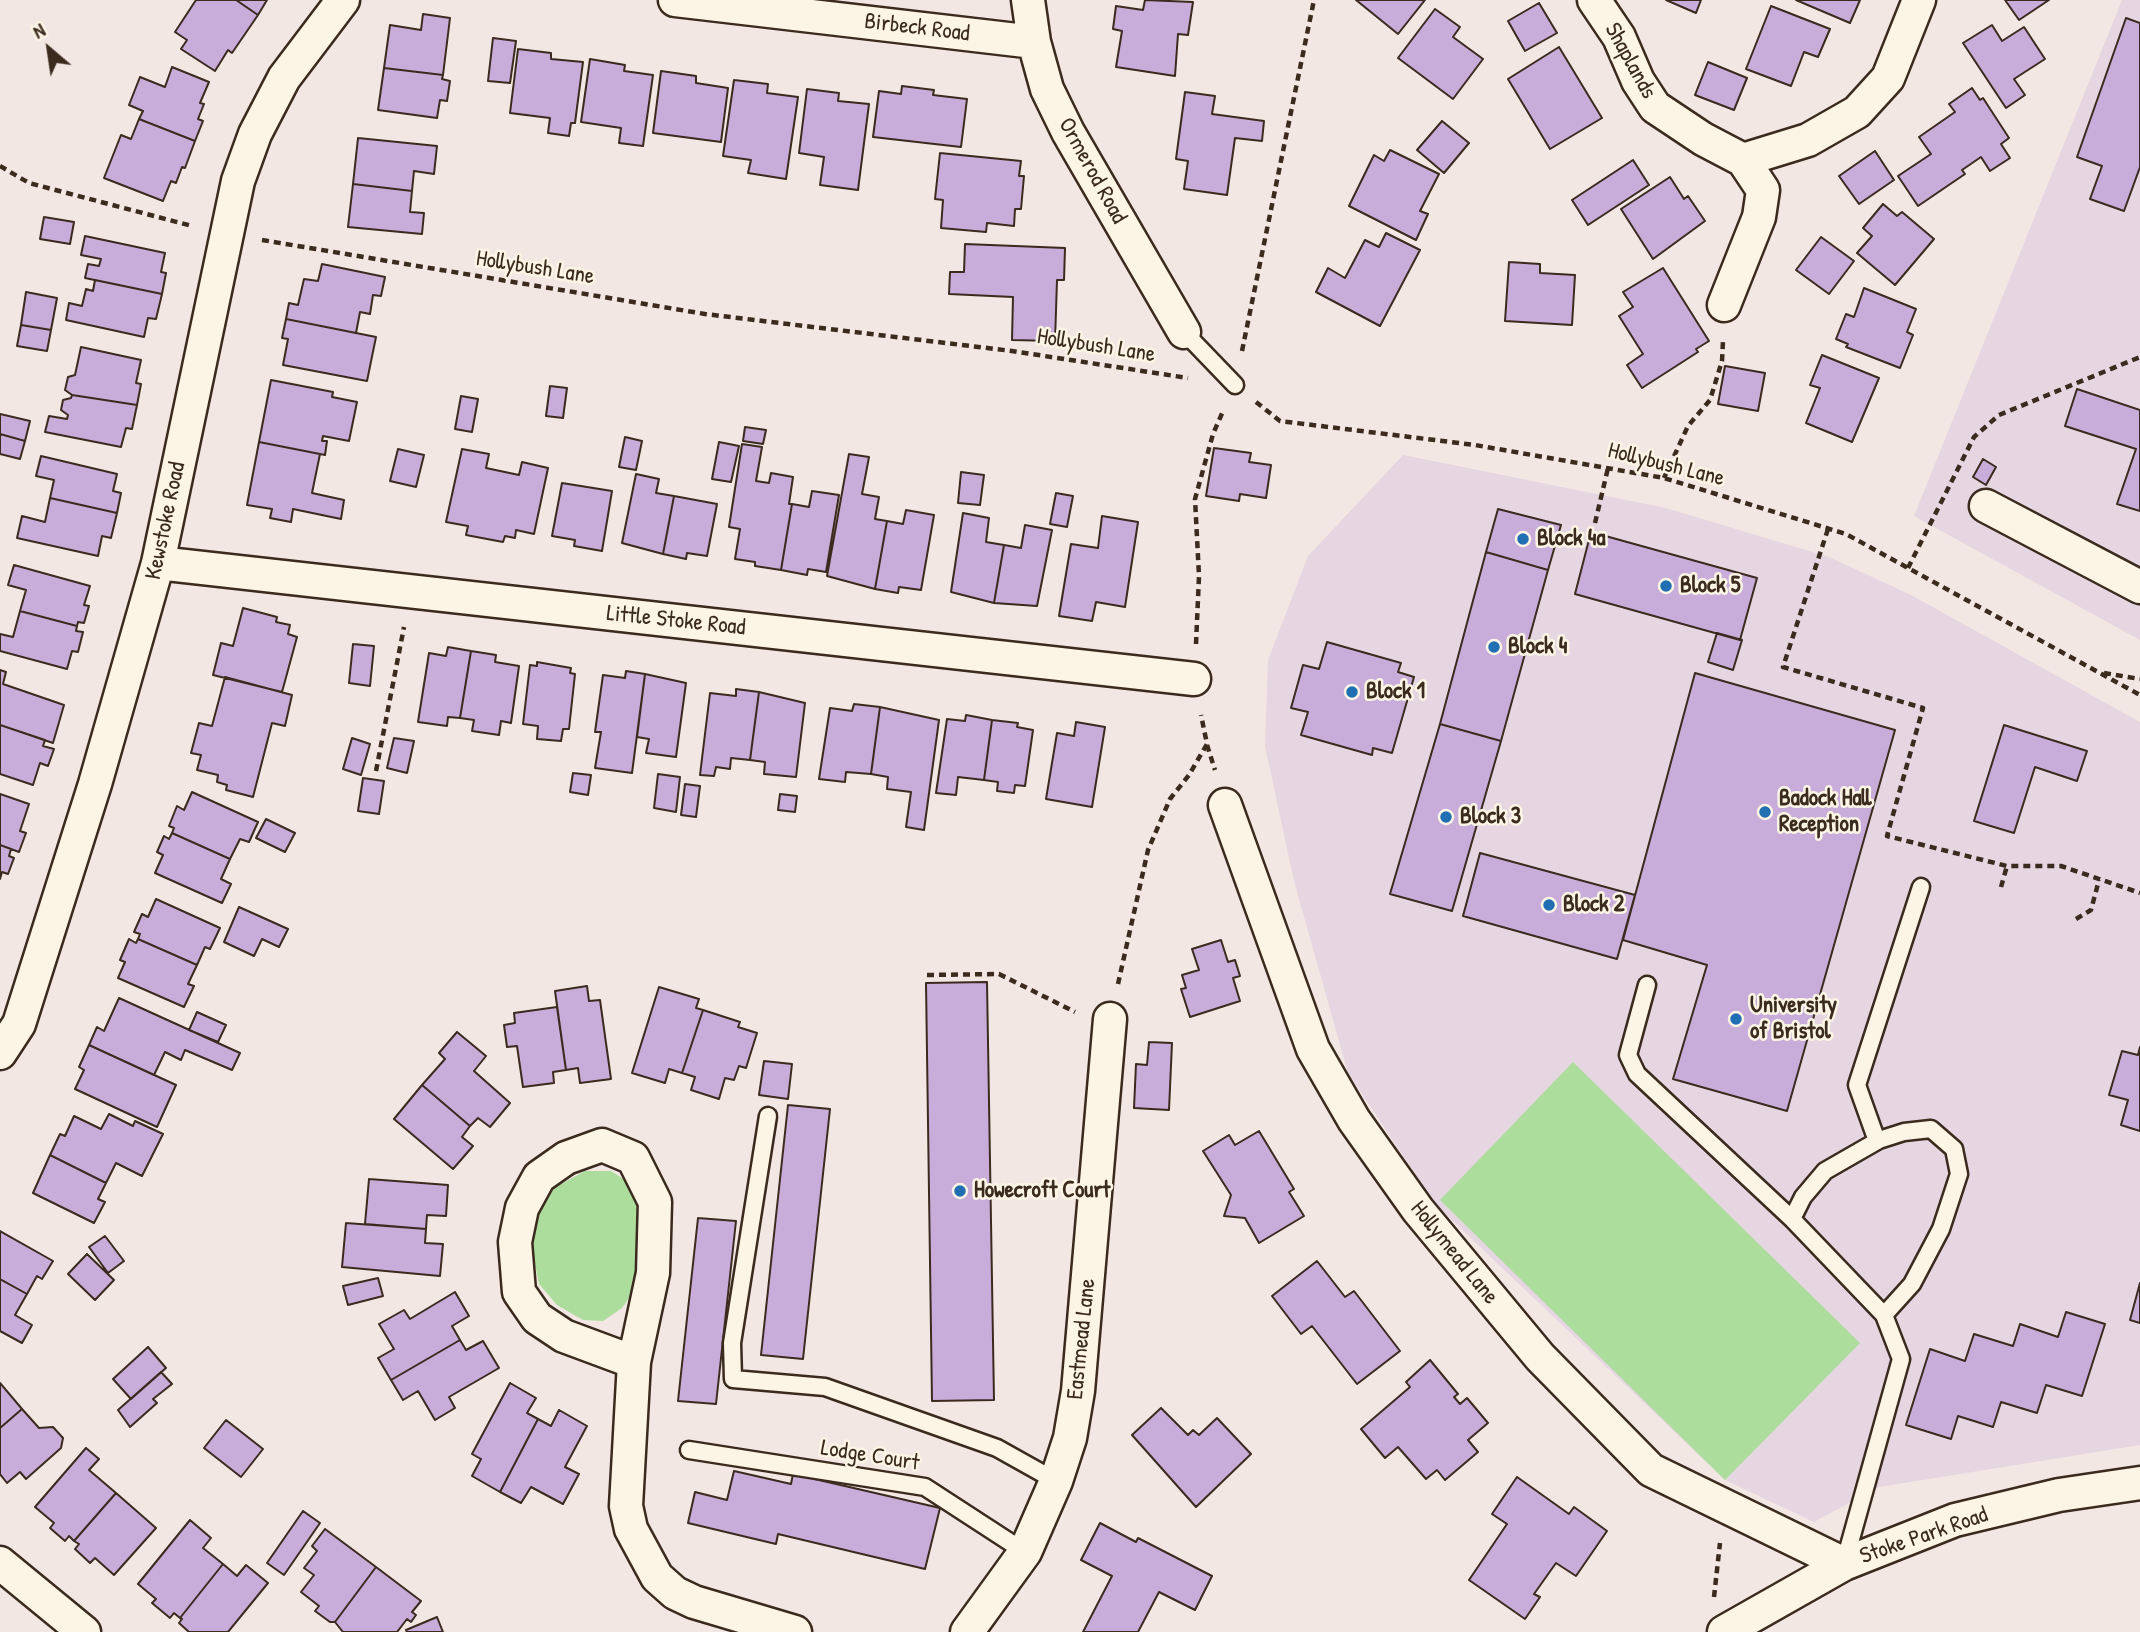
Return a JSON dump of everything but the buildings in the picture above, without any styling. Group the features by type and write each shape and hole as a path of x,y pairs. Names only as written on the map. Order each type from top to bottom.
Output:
{"street":[{"name":"Kewstoke Road","path":"0,1054 19,1024 94,785 158,563 225,232 238,181 255,134 284,78 343,0"},
{"name":"Birbeck Road","path":"675,0 1034,42"},
{"name":"Ormerod Road","path":"1028,0 1034,42 1047,89 1068,132 1184,332"},
{"name":"Shaplands","path":"1594,0 1619,37 1638,81 1655,107 1703,139 1743,160 1763,190 1759,218 1724,306"},
{"path":"1743,160 1808,140 1857,112 1888,79 1919,0"},
{"path":"1986,506 2140,587"},
{"name":"Little Stoke Road","path":"158,563 1194,679"},
{"name":"Hollymead Lane","path":"1225,805 1313,1049 1354,1120 1418,1210 1540,1357 1651,1470 1844,1564"},
{"name":"Eastmead Lane","path":"967,1632 1025,1552 1056,1481 1070,1438 1078,1391 1109,1023"},
{"path":"634,1362 564,1336 537,1318 519,1292 515,1242 522,1208 539,1177 566,1158 603,1145 633,1158 655,1202 653,1273 634,1362 626,1506 640,1551 657,1577 675,1593 694,1602 795,1632"},
{"name":"Stoke Park Road","path":"1719,1621 1844,1564 1955,1520 2059,1495 2140,1483"},
{"path":"0,1563 84,1632"}],"lane":[{"path":"1184,332 1235,385"},
{"path":"1877,1141 1857,1084 1921,887"},
{"path":"1647,985 1628,1055 1637,1074 1792,1219 1884,1315 1901,1359 1844,1564"},
{"path":"768,1116 732,1343 733,1379 825,1387 997,1448 1056,1481"},
{"path":"1792,1219 1803,1197 1825,1171 1877,1141 1904,1132 1931,1129 1954,1149 1959,1174 1941,1229 1912,1284 1884,1315"},
{"name":"Lodge Court","path":"689,1450 925,1488 1025,1552"}],"path":[{"path":"1235,385 1314,0"},
{"name":"Hollybush Lane","path":"0,166 29,183 184,225 293,247 705,314 1012,351 1235,385 1280,421 1475,445 1664,478 1846,534 2140,695"},
{"path":"1664,478 1688,426 1710,400 1722,361 1724,306"},
{"path":"1908,568 1974,437 1999,415 2140,357"},
{"path":"1595,523 1608,468"},
{"path":"1828,529 1783,667 1923,708 1887,836 2007,866 2061,866 2140,893"},
{"path":"376,771 411,591"},
{"path":"2099,672 2140,680"},
{"path":"2001,887 2007,866"},
{"path":"2076,919 2091,910 2099,880"},
{"path":"927,975 999,974 1109,1023"},
{"path":"1719,1621 1724,1504"}],"shaded area":[{"path":"2122,0 2140,0 2140,640 1914,516"},
{"name":"University of Bristol","path":"1403,455 1666,508 1829,557 1911,595 2140,722 2140,1445 1879,1487 1814,1522 1725,1480 1436,1205 1348,1073 1294,881 1265,746 1268,660 1308,556"}],"green space":[{"path":"1573,1062 1860,1343 1725,1480 1440,1200"},
{"path":"585,1171 611,1171 628,1182 638,1202 640,1226 634,1291 622,1308 603,1321 583,1320 557,1305 539,1284 532,1249 538,1214 554,1188"}],"place":[{"name":"Block 4a","path":"1523,539"},
{"name":"Block 5","path":"1666,586"},
{"name":"Block 4","path":"1494,647"},
{"name":"Block 1","path":"1352,692"},
{"name":"Badock Hall Reception","path":"1765,812"},
{"name":"Block 3","path":"1446,817"},
{"name":"Block 2","path":"1549,905"},
{"name":"University of Bristol","path":"1736,1019"},
{"name":"Howecroft Court","path":"960,1191"}]}
